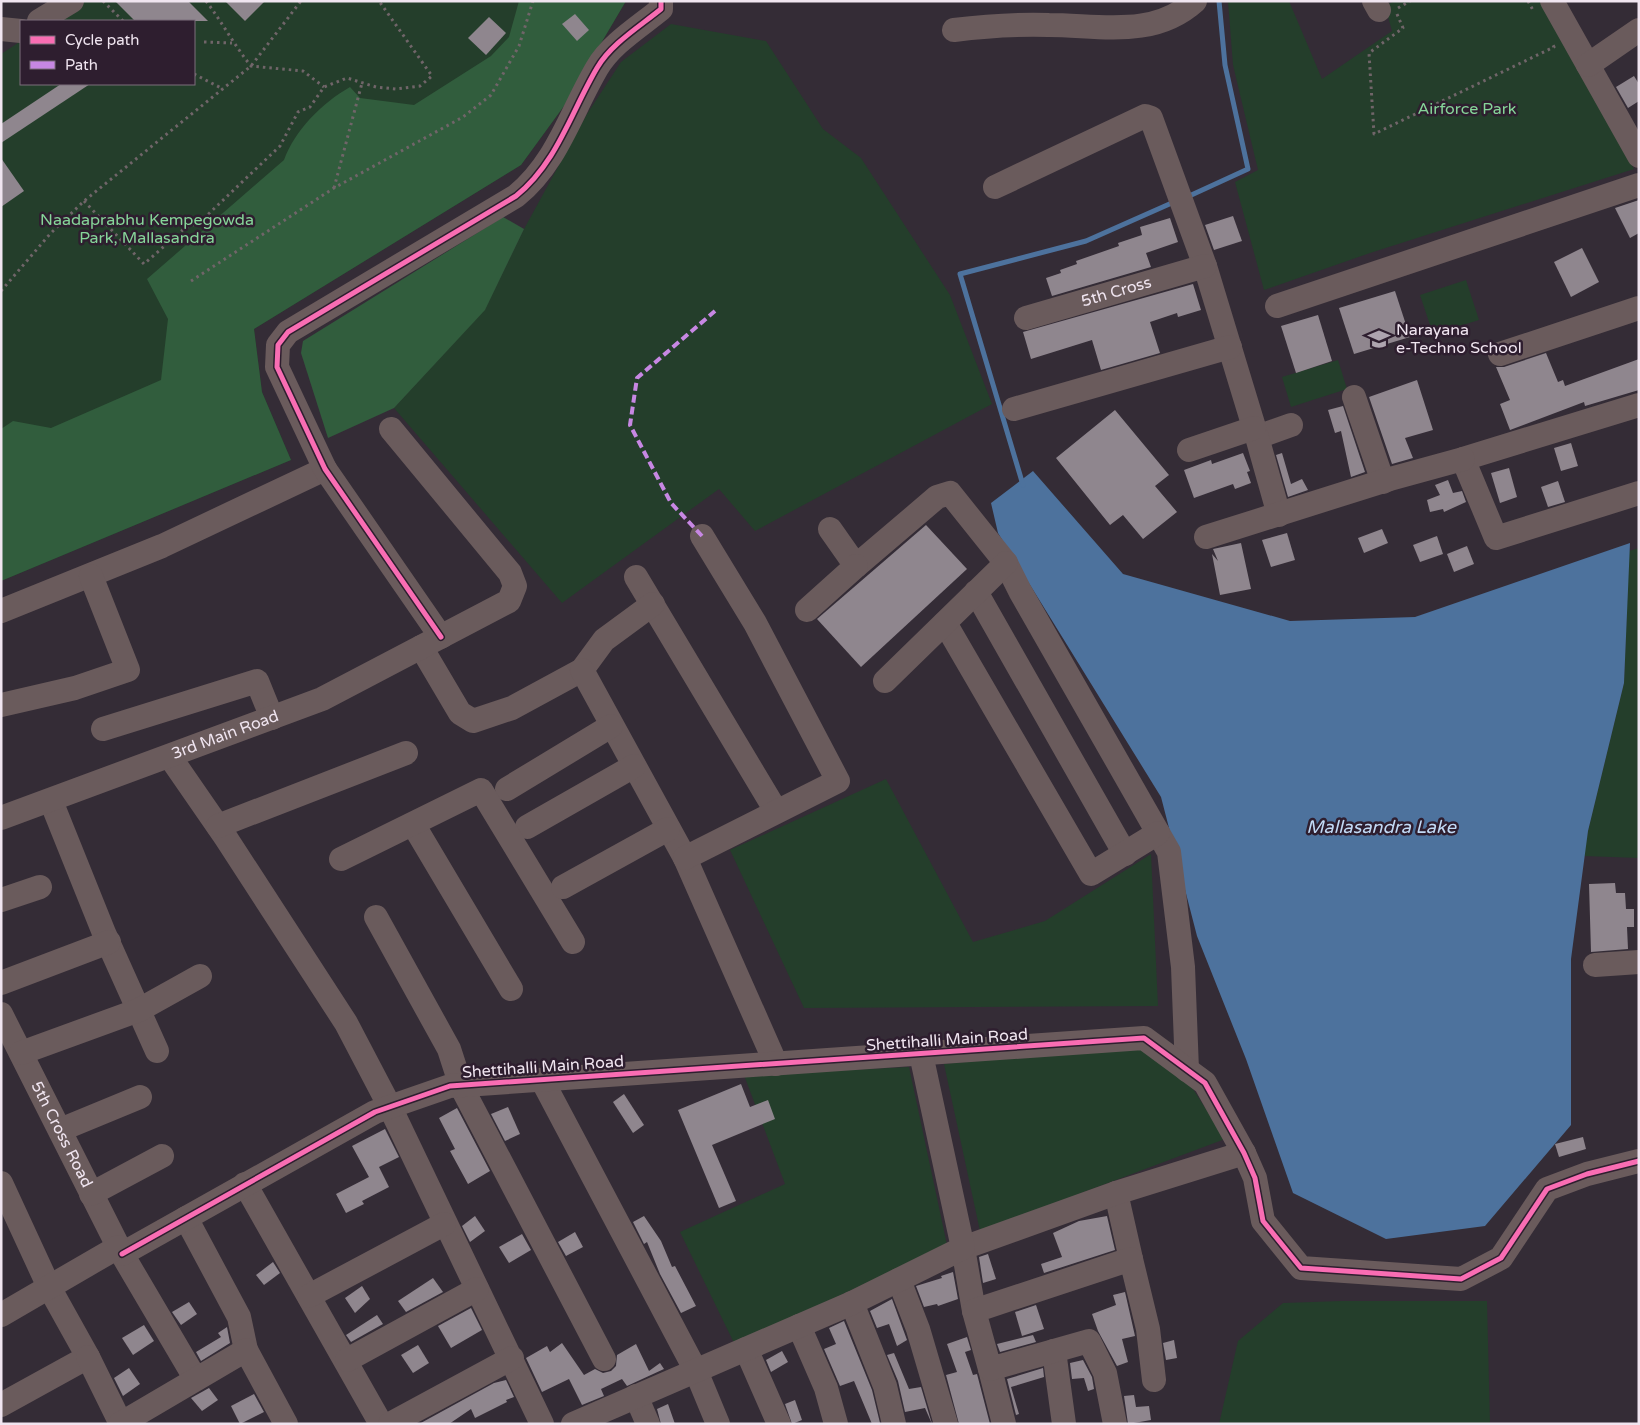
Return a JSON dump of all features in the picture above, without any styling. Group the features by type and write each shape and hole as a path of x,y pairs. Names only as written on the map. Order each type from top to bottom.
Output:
{"street":[{"path":"40,20 72,1"},
{"path":"653,604 604,640 582,670 512,708 473,721 460,713 431,642 325,469 277,367 278,345 288,332 516,196 532,183 566,131 597,68 608,52 660,9 661,1"},
{"path":"954,30 1028,24 1123,29 1147,26 1172,16 1195,1"},
{"path":"1544,9 1588,65 1639,156"},
{"path":"1,29 20,31"},
{"path":"1588,65 1639,30"},
{"path":"995,187 1148,116 1154,121 1205,266 1279,515"},
{"path":"1277,306 1639,185"},
{"name":"5th Cross","path":"1026,318 1205,266"},
{"path":"1500,354 1639,308"},
{"path":"1014,409 1230,347"},
{"path":"1354,398 1383,482"},
{"path":"1206,537 1639,405"},
{"path":"1189,450 1290,426"},
{"name":"3rd Main Road","path":"1,818 170,757 322,699 509,601 515,586 510,572 392,429"},
{"path":"1464,458 1496,538 1639,493"},
{"path":"1,612 162,546 325,469"},
{"path":"807,610 937,497 950,493 1006,563 1020,591 1169,852 1179,917 1183,967 1186,1070"},
{"path":"830,529 856,566"},
{"path":"685,858 838,781 755,623 702,536"},
{"path":"885,681 1006,563"},
{"path":"1,705 75,688 128,670 91,576"},
{"path":"636,577 776,811"},
{"path":"976,592 1125,854"},
{"path":"945,623 1091,874 1158,833"},
{"path":"582,670 685,858 776,1064"},
{"path":"103,729 257,681 272,718"},
{"path":"507,789 611,726"},
{"path":"218,826 406,753"},
{"path":"170,757 218,826 346,1023 390,1107 444,1224 512,1358 542,1424"},
{"path":"528,827 634,766"},
{"path":"341,859 481,790 573,942"},
{"path":"51,800 108,942 157,1051"},
{"path":"413,824 511,989"},
{"path":"563,887 668,829"},
{"path":"1,900 40,887"},
{"path":"376,917 449,1049 461,1086 604,1359"},
{"path":"1,983 108,942"},
{"path":"1595,965 1639,962"},
{"path":"13,1050 139,1010 200,976"},
{"name":"5th Cross Road","path":"1,1014 13,1050 60,1130 120,1251 195,1378"},
{"name":"Shettihalli Main Road","path":"1,1315 49,1287 186,1218 375,1112 450,1086 1144,1038 1205,1083 1244,1153 1255,1178 1263,1221 1301,1268 1461,1279 1501,1258 1547,1189 1587,1174 1639,1161"},
{"path":"921,1054 963,1248 974,1311 1004,1424"},
{"path":"542,1080 696,1371 718,1424"},
{"path":"60,1130 140,1097"},
{"path":"581,1422 636,1396 852,1303 963,1248 1116,1193 1244,1153"},
{"path":"92,1194 162,1156"},
{"path":"1,1182 49,1287 88,1357 121,1424 195,1378 246,1350"},
{"path":"246,1184 382,1424"},
{"path":"1116,1193 1148,1329 1154,1380"},
{"path":"186,1218 238,1317 246,1350 286,1424"},
{"path":"309,1296 444,1224"},
{"path":"974,1311 1131,1259"},
{"path":"899,1280 918,1330 946,1424"},
{"path":"347,1360 477,1289"},
{"path":"852,1303 885,1386 894,1424"},
{"path":"799,1326 826,1388 836,1424"},
{"path":"990,1369 1089,1341 1106,1373 1115,1424"},
{"path":"746,1349 779,1424"},
{"path":"1054,1351 1064,1424"},
{"path":"1,1405 88,1357"},
{"path":"390,1424 512,1358"},
{"path":"636,1396 648,1424"}],"path":[{"path":"103,1 122,20"},
{"path":"206,1 219,18 232,43 251,66 303,71 324,87"},
{"path":"1,291 50,234 84,201 251,66 301,1"},
{"path":"84,201 144,264 185,228 200,222 280,146 298,112 310,107 324,87 348,78 376,87 396,89 420,86 432,76 379,1"},
{"path":"191,281 334,188 464,117 491,95 519,46 533,1"},
{"path":"1410,1 1395,9 1403,28 1369,53 1374,134 1554,47 1550,39"},
{"path":"1528,1 1544,9"},
{"path":"204,42 232,43"},
{"path":"195,75 223,89"},
{"path":"334,188 362,83"}],"green space":[{"name":"Naadaprabhu Kempegowda Park, Mallasandra","path":"80,1 626,1 564,106 521,165 254,329 262,392 291,460 1,581 1,54 20,42 20,85 195,85 195,20 52,20"},
{"path":"519,1 626,1 564,106 521,165 254,329 262,392 291,460 1,581 1,429 13,421 51,428 161,380 168,319 147,279 284,160 302,128 329,101 350,87 360,98 414,105 491,56 509,37"},
{"name":"Airforce Park","path":"1228,1 1289,1 1322,79 1392,31 1385,6 1394,1 1540,1 1634,169 1370,253 1264,290 1235,182 1258,170 1233,65"},
{"path":"671,24 766,41 823,129 861,158 950,295 992,404 755,531 719,489 562,603 394,408 485,309 524,229 587,114 621,62"},
{"path":"503,217 524,229 485,310 394,408 328,438 301,353 303,341"},
{"path":"1466,280 1479,320 1433,334 1420,295"},
{"path":"1338,360 1347,389 1291,407 1282,377"},
{"path":"1639,548 1639,858 1584,856 1588,831 1624,683 1629,551"},
{"path":"886,779 973,942 1045,921 1151,854 1158,1006 804,1008 730,850"},
{"path":"1143,1046 1193,1089 1225,1139 980,1231 944,1064"},
{"path":"909,1067 947,1245 735,1345 680,1232 785,1184 744,1075"},
{"path":"1487,1301 1490,1424 1219,1424 1238,1341 1283,1303"}],"water":[{"name":"Mallasandra Lake","path":"1033,471 1123,574 1290,621 1415,617 1630,543 1624,683 1588,831 1571,959 1571,1125 1485,1226 1386,1239 1293,1193 1246,1059 1197,936 1161,797 998,533 991,503"}],"building":[{"path":"115,1 188,1 208,21 195,20 134,20"},
{"path":"225,1 265,1 245,21"},
{"path":"575,14 589,30 577,41 562,24"},
{"path":"489,17 506,33 486,55 468,38"},
{"path":"1634,76 1639,84 1639,101 1628,108 1616,87"},
{"path":"60,85 88,85 1,143 1,124"},
{"path":"1,158 24,191 1,207"},
{"path":"1639,200 1639,233 1630,238 1615,208"},
{"path":"1233,216 1242,241 1214,250 1205,225"},
{"path":"1170,218 1178,242 1146,253 1151,267 1052,296 1046,278 1061,273 1060,270 1077,264 1076,261 1119,246 1118,243 1142,235 1140,227"},
{"path":"1582,248 1599,282 1571,297 1554,262"},
{"path":"1193,284 1201,310 1178,317 1177,313 1150,322 1160,353 1101,370 1092,340 1031,359 1023,332"},
{"path":"1395,291 1410,337 1354,354 1339,308"},
{"path":"1318,315 1332,361 1296,373 1281,326"},
{"path":"1546,353 1558,382 1563,380 1565,386 1639,359 1639,390 1585,406 1584,402 1510,430 1500,404 1510,400 1496,367 1504,367"},
{"path":"1417,380 1433,430 1405,438 1413,458 1392,464 1369,397"},
{"path":"1343,406 1365,472 1351,477 1341,431 1335,433 1328,410"},
{"path":"1115,410 1169,475 1155,486 1177,512 1143,539 1123,515 1110,525 1056,458"},
{"path":"1571,443 1578,466 1561,471 1554,448"},
{"path":"1243,453 1250,471 1247,472 1251,483 1235,489 1233,484 1194,498 1184,470 1211,460 1212,464"},
{"path":"1282,453 1291,484 1302,479 1308,490 1288,497 1276,455"},
{"path":"1509,468 1517,497 1500,503 1491,473"},
{"path":"1448,480 1453,493 1462,491 1466,502 1444,512 1443,509 1430,512 1427,500 1440,495 1435,485"},
{"path":"1558,481 1565,502 1548,507 1541,487"},
{"path":"926,525 967,569 861,667 817,619"},
{"path":"1382,529 1388,543 1364,553 1358,538"},
{"path":"1287,533 1295,560 1271,567 1262,540"},
{"path":"1437,536 1443,554 1420,562 1413,545"},
{"path":"1241,543 1251,589 1220,595 1212,554 1218,561 1213,549"},
{"path":"1467,546 1474,564 1454,572 1447,554"},
{"path":"1615,883 1616,893 1625,893 1626,909 1634,909 1634,927 1627,927 1628,949 1591,952 1589,884"},
{"path":"741,1084 750,1107 768,1100 775,1119 712,1145 736,1201 719,1208 678,1110"},
{"path":"624,1094 644,1125 633,1133 613,1102"},
{"path":"508,1107 520,1134 505,1141 491,1114"},
{"path":"457,1108 490,1171 468,1184 450,1151 455,1149 439,1118"},
{"path":"385,1129 399,1157 379,1167 389,1187 362,1201 364,1204 346,1213 336,1194 369,1177 352,1146"},
{"path":"1583,1137 1586,1149 1559,1157 1555,1144"},
{"path":"475,1216 485,1231 470,1242 462,1226"},
{"path":"644,1216 661,1241 672,1267 675,1266 696,1306 681,1313 660,1274 647,1242 644,1244 633,1222"},
{"path":"1107,1216 1115,1250 1044,1273 1041,1264 1062,1257 1053,1233 1079,1221"},
{"path":"575,1232 583,1247 566,1256 558,1242"},
{"path":"522,1234 531,1250 509,1263 499,1247"},
{"path":"988,1254 996,1279 983,1283 979,1257"},
{"path":"273,1262 280,1273 264,1285 256,1275"},
{"path":"953,1272 958,1299 938,1306 937,1304 924,1307 916,1286 942,1278 941,1276"},
{"path":"433,1278 443,1292 406,1312 398,1301"},
{"path":"362,1286 370,1299 355,1313 345,1298"},
{"path":"1125,1292 1135,1336 1122,1339 1128,1362 1117,1366 1098,1331 1092,1314 1116,1305 1113,1295"},
{"path":"892,1299 907,1340 897,1346 889,1324 877,1328 870,1311"},
{"path":"189,1302 197,1314 181,1325 172,1312"},
{"path":"1036,1305 1044,1329 1022,1336 1015,1312"},
{"path":"471,1308 482,1330 451,1348 438,1326"},
{"path":"377,1315 383,1324 351,1342 346,1335"},
{"path":"844,1321 872,1390 880,1423 878,1424 872,1424 854,1381 840,1386 824,1349 836,1344 829,1328"},
{"path":"144,1325 154,1341 133,1355 122,1338"},
{"path":"227,1327 230,1343 201,1361 196,1352 221,1337 218,1333"},
{"path":"1033,1335 1036,1342 1000,1352 997,1344"},
{"path":"967,1337 971,1350 965,1352 973,1375 977,1374 990,1424 959,1424 946,1375 957,1372 947,1344"},
{"path":"1174,1340 1177,1358 1166,1360 1163,1343"},
{"path":"562,1343 584,1375 595,1369 603,1373 611,1371 616,1366 617,1355 636,1344 649,1371 660,1363 664,1369 627,1386 622,1379 601,1389 604,1396 582,1405 569,1379 542,1392 526,1358 547,1346 550,1352"},
{"path":"418,1345 429,1363 413,1373 401,1355"},
{"path":"782,1351 788,1362 771,1372 766,1360"},
{"path":"894,1353 909,1389 921,1387 932,1424 925,1408 905,1412 898,1381 887,1355"},
{"path":"1083,1360 1092,1377 1094,1389 1088,1391 1084,1378 1072,1379 1070,1363"},
{"path":"129,1368 140,1384 123,1396 114,1378"},
{"path":"1043,1368 1044,1377 1011,1387 1019,1414 1016,1415 1007,1379"},
{"path":"506,1380 514,1397 506,1400 507,1402 475,1418 471,1409 449,1424 419,1424 494,1383"},
{"path":"209,1388 218,1400 202,1411 191,1398"},
{"path":"254,1394 264,1412 240,1424 231,1406"},
{"path":"1134,1395 1136,1407 1149,1406 1151,1420 1128,1424 1124,1396"},
{"path":"795,1400 802,1420 792,1424 785,1404"},
{"path":"668,1404 675,1424 661,1424 657,1409"}],"waterway":[{"path":"1187,197 1248,169 1225,65 1219,1"},
{"path":"1023,485 960,274 1086,241 1174,202"}],"marked path":[{"path":"702,536 671,503 630,425 637,378 715,311"}],"cycle path":[{"path":"441,637 325,469 277,367 278,345 288,332 516,196 530,183 553,153 603,59 626,36 661,9 661,1"},
{"path":"122,1254 375,1112 450,1086 1144,1038 1205,1083 1244,1153 1255,1178 1263,1221 1301,1268 1461,1279 1501,1258 1547,1189 1587,1174 1639,1161"}],"place":[{"name":"Narayana e-Techno School","path":"1379,339"}]}
